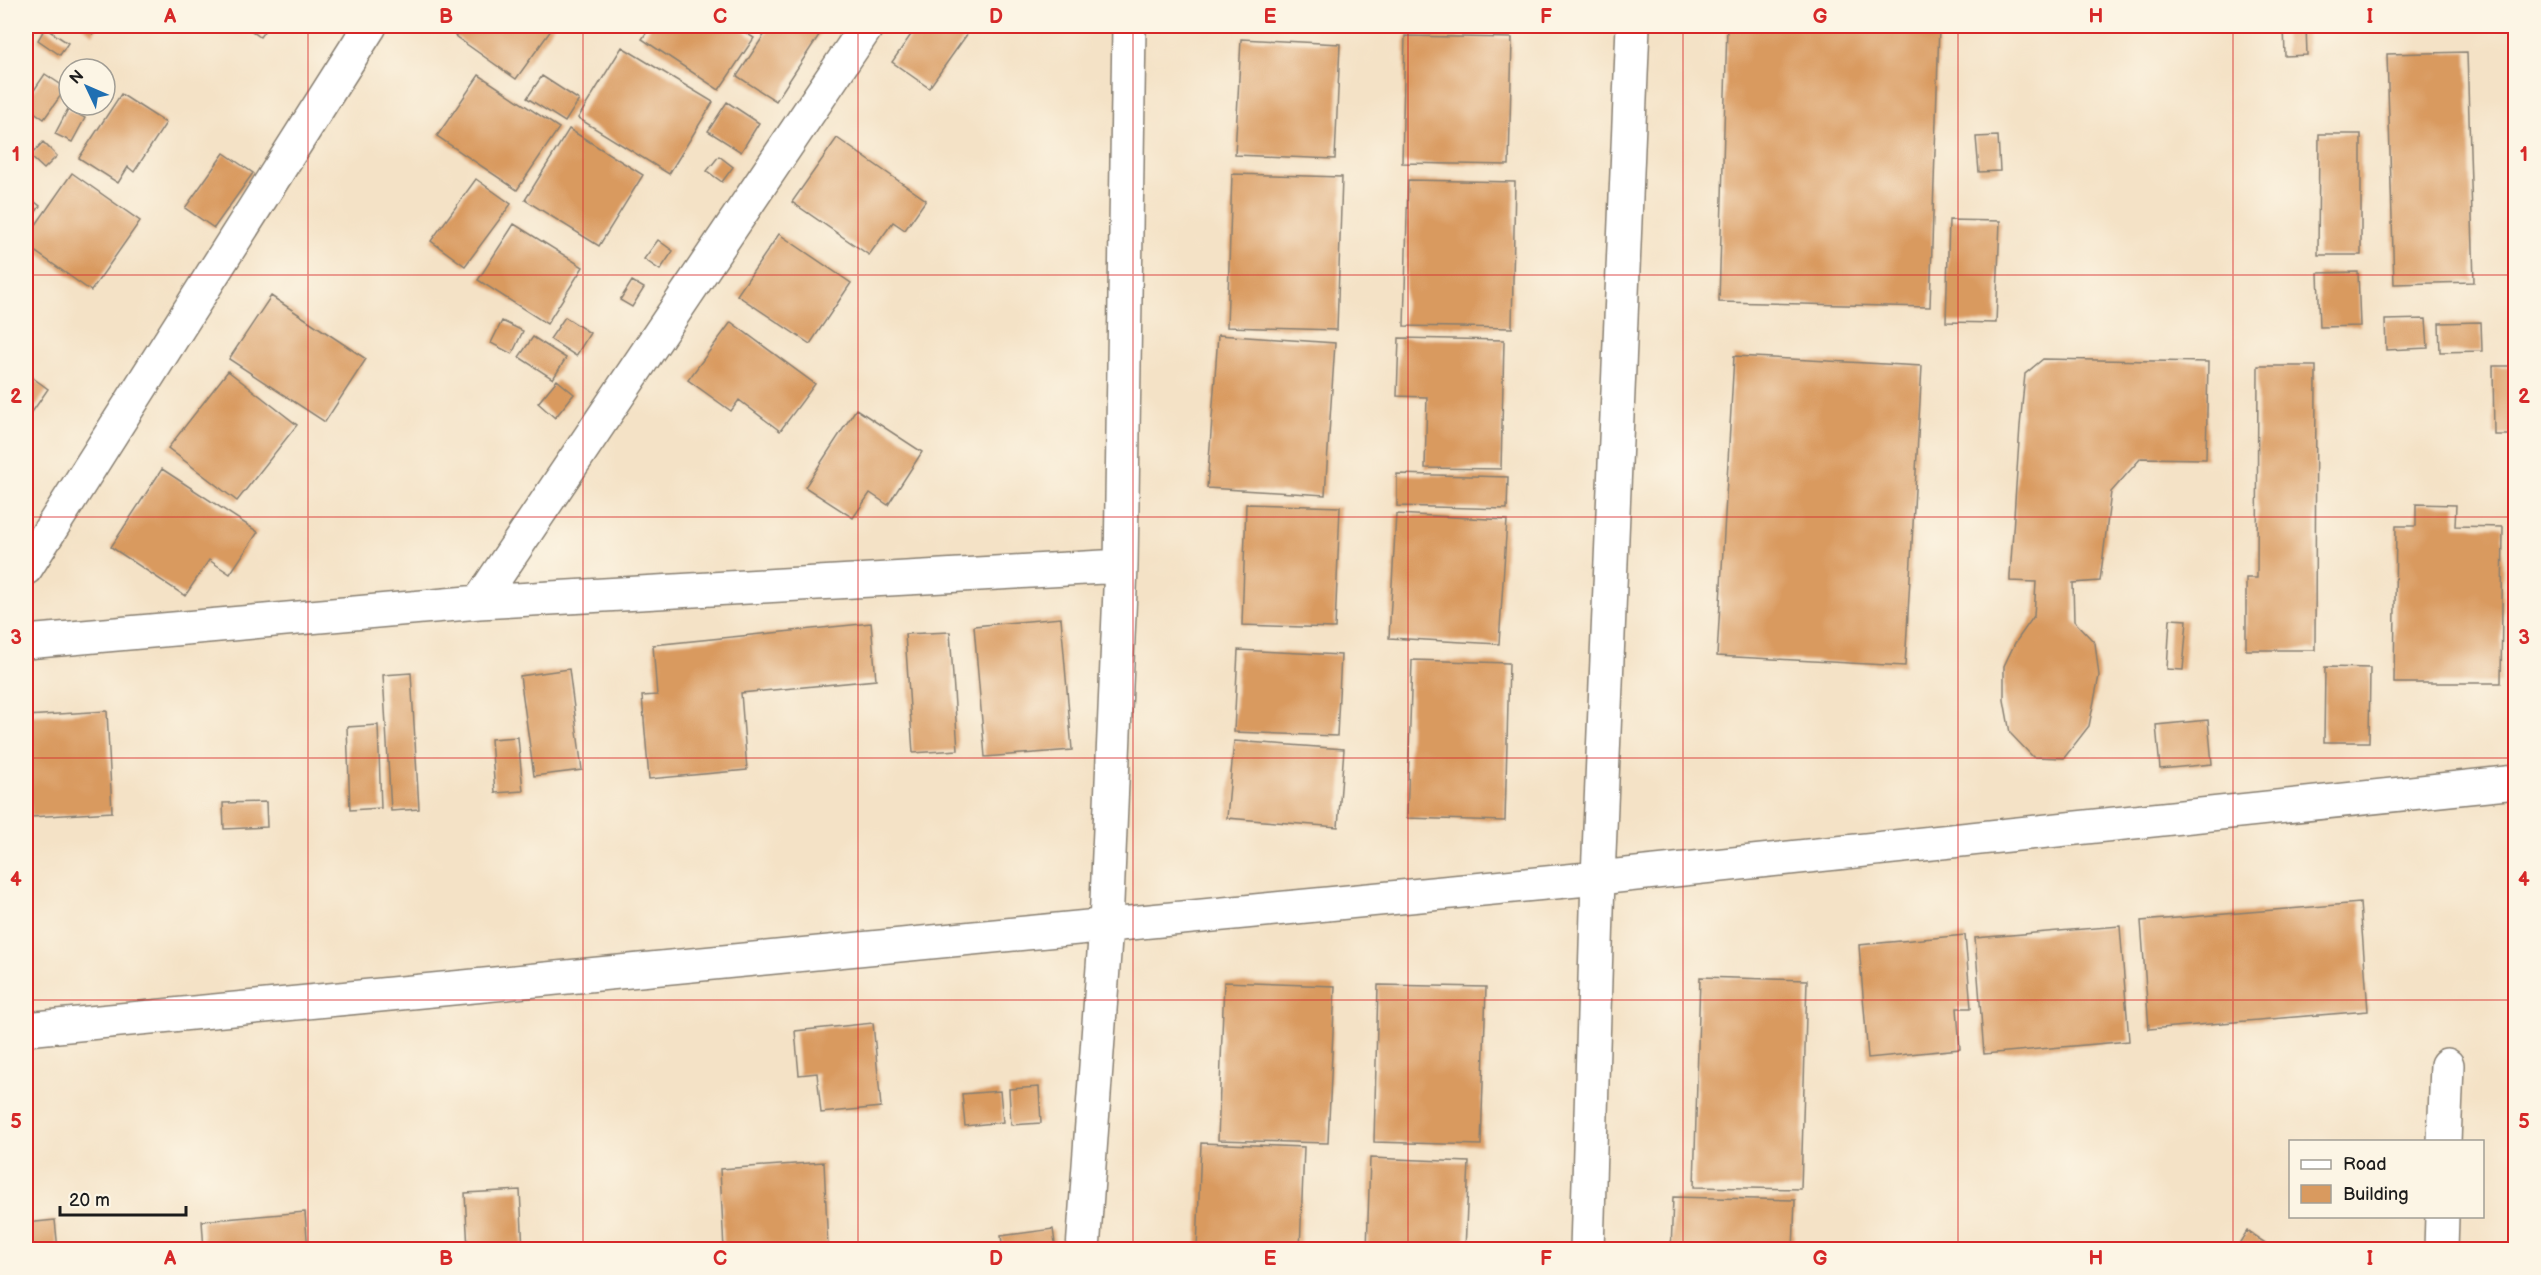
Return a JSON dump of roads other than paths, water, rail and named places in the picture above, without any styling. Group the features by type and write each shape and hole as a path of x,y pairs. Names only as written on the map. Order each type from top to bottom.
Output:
{"street":[{"path":"26,568 370,26"},
{"path":"479,602 867,26"},
{"path":"1083,1250 1106,925 1121,566 1129,26"},
{"path":"1587,1250 1598,878 1633,26"},
{"path":"26,642 479,602 1121,566"},
{"path":"26,1029 1598,878 2516,782"},
{"path":"2444,1140 2447,1065"},
{"path":"2441,1250 2442,1218"}]}
